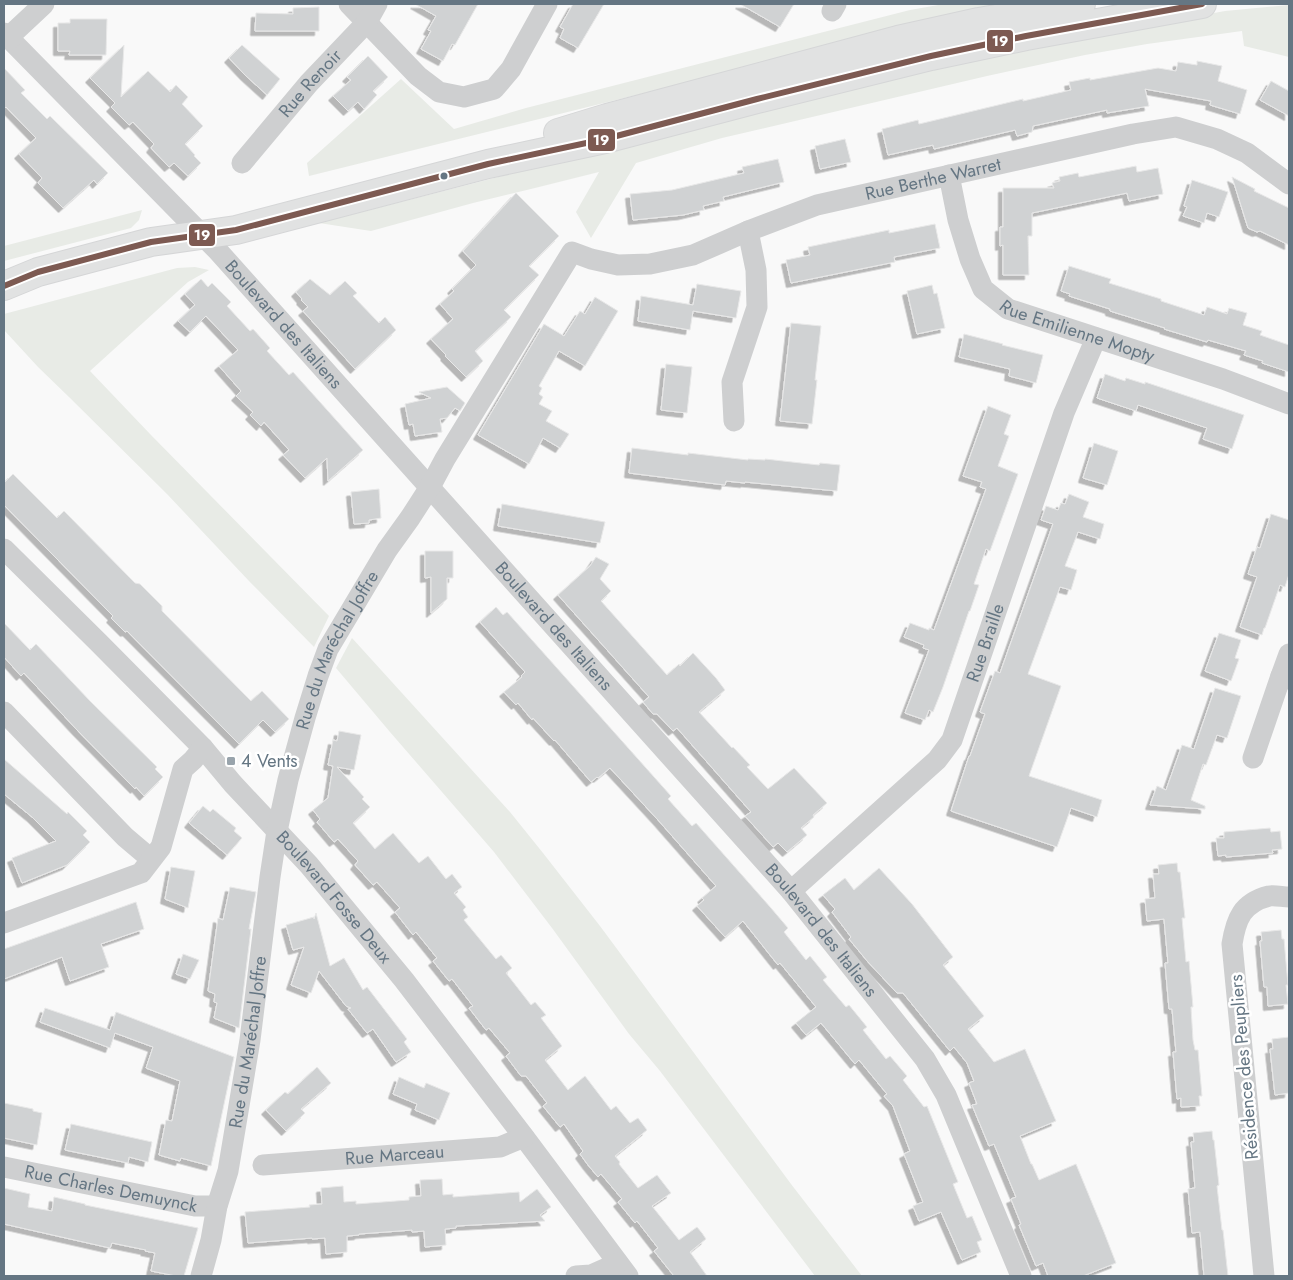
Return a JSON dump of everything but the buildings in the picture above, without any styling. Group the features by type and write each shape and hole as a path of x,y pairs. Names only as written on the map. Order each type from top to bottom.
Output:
{"main road":[{"path":"488,164 548,136 758,77 898,40 979,22 1081,4"},
{"path":"4,286 38,272 151,242 236,230 488,164 605,139 766,96 931,56 1026,36 1202,4"}],"street":[{"path":"7,36 13,33 44,4"},
{"path":"349,4 372,13 418,76 439,92 464,97 494,89 510,68 548,4"},
{"name":"Rue Renoir","path":"242,163 309,83 372,13"},
{"name":"Boulevard des Italiens","path":"7,36 203,234 791,891 925,1059 946,1095 1021,1276"},
{"name":"Rue Berthe Warret","path":"572,252 591,259 618,265 650,264 693,255 748,231 817,205 1133,134 1176,127 1217,139 1247,153 1289,184"},
{"name":"Rue Emilienne Mopty","path":"949,175 960,228 970,259 983,289 1008,310 1223,379 1289,404"},
{"path":"734,421 732,382 757,306 756,270 748,231"},
{"name":"Rue du Maréchal Joffre","path":"201,1276 211,1240 217,1206 228,1171 250,1040 277,831 288,780 318,676 328,649 387,550 430,486 572,252"},
{"name":"Rue Braille","path":"791,891 937,760 952,740 1064,413 1096,338"},
{"name":"Boulevard Fosse Deux","path":"4,549 203,748 233,784 309,864 404,980 524,1136 623,1270"},
{"path":"1253,758 1285,678 1289,654"},
{"path":"4,712 125,837 151,859"},
{"path":"4,923 141,873 161,847 183,769 203,748"},
{"name":"Résidence des Peupliers","path":"1264,1276 1232,944 1235,925 1243,911 1254,902 1271,896 1289,897"},
{"name":"Rue Marceau","path":"263,1165 500,1147 524,1136"},
{"name":"Rue Charles Demuynck","path":"4,1167 195,1206 217,1206"},
{"path":"576,1276 623,1270"}],"shaded area":[{"path":"944,4 1033,4 701,79 309,176 307,163 401,79 454,129 526,108 910,10"},
{"path":"1289,5 1289,57 1244,46 1242,31 1147,44 987,76 722,138 636,163 591,238 576,212 599,172 473,203 371,231 319,223 861,84 1071,39 1225,11"},
{"path":"142,210 139,220 131,228 4,261 4,246"},
{"path":"195,267 209,270 188,282 90,371 329,616 314,647 167,494 38,367 4,330 4,314 177,268"},
{"path":"352,638 510,812 543,853 600,926 791,1184 862,1276 815,1276 660,1071 629,1034 494,852 336,668"}],"transit line":[{"name":"19","path":"4,286 38,272 151,242 236,230 488,164 605,139 931,56 1026,36 1202,4"}],"place":[{"name":"4 Vents","path":"231,761"}]}
